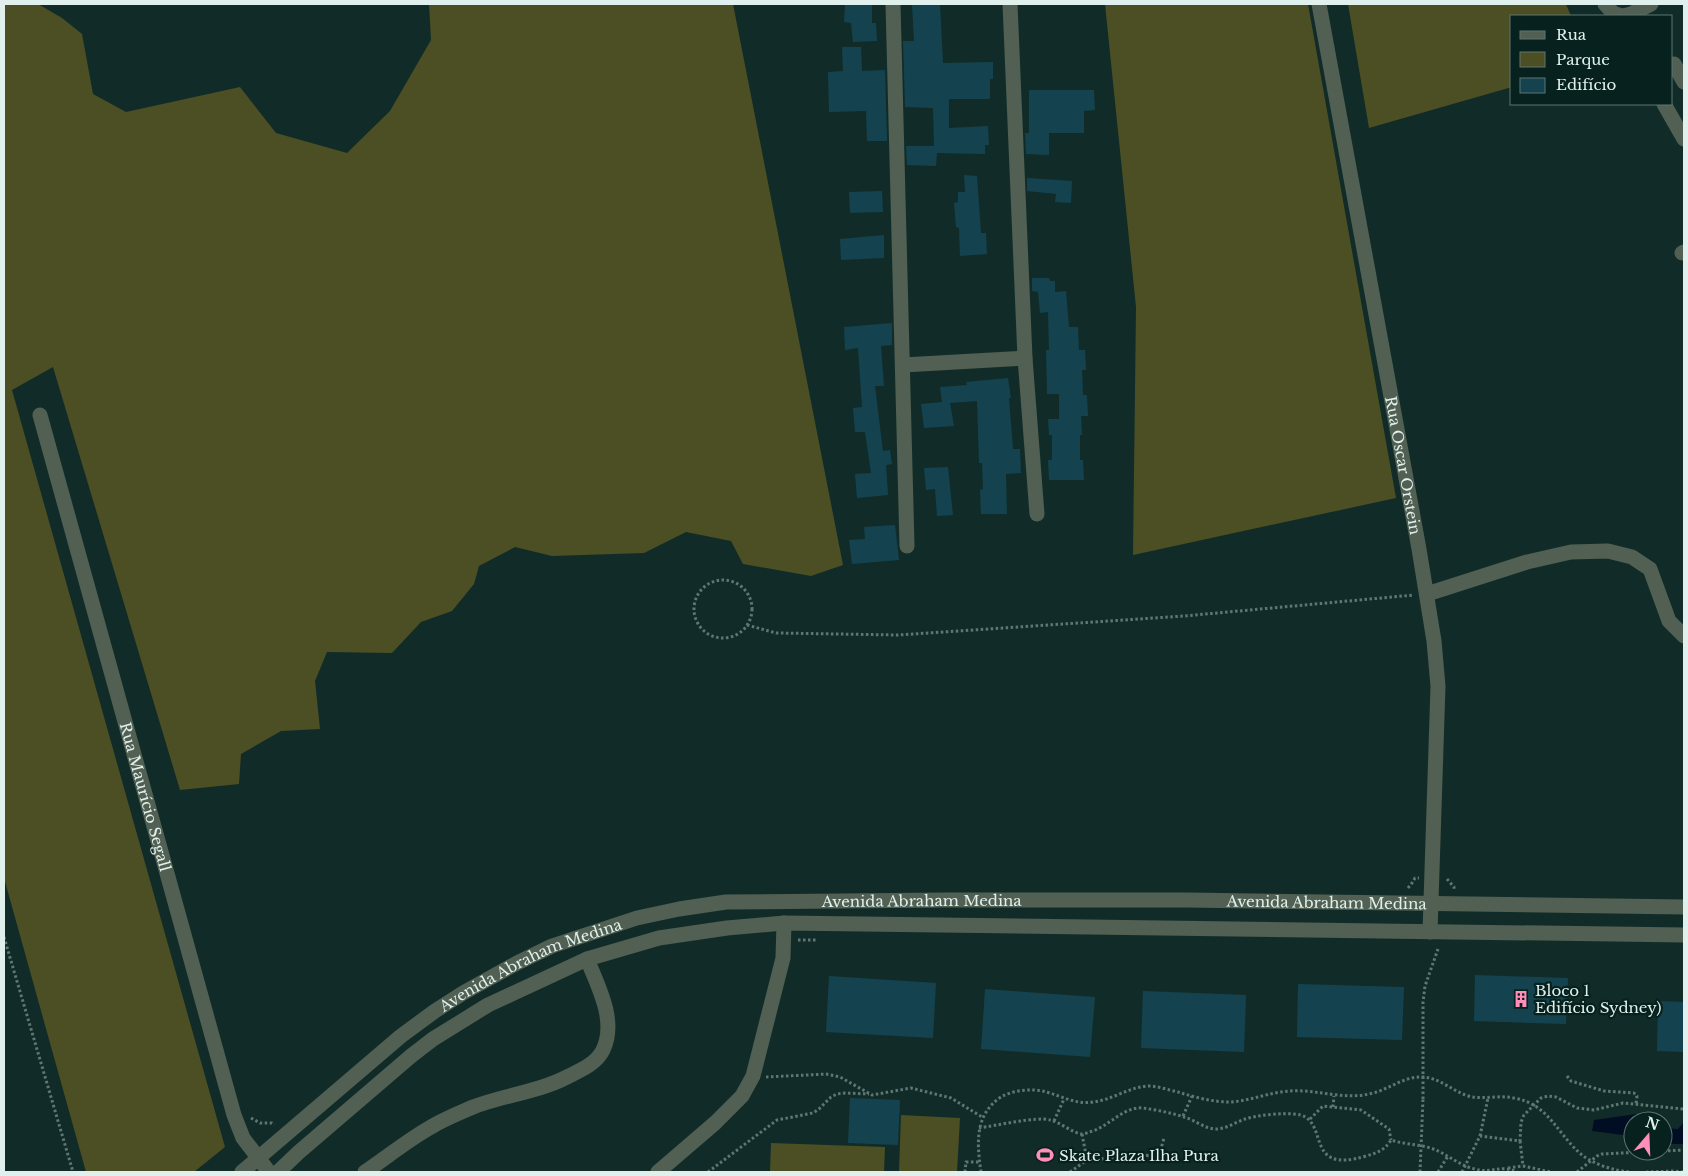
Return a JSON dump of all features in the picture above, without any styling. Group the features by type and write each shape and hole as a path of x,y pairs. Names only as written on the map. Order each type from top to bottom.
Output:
{"street":[{"path":"892,4 907,546"},
{"path":"1010,4 1025,358 1037,514"},
{"name":"Rua Oscar Orstein","path":"1319,4 1427,594 1434,642 1438,686 1430,932"},
{"path":"1605,4 1613,14 1618,15"},
{"path":"1627,15 1651,4"},
{"path":"1677,62 1679,81"},
{"path":"1665,105 1684,139"},
{"path":"903,365 1025,358"},
{"name":"Rua Maurício Segall","path":"40,415 234,1115 243,1138 268,1172"},
{"path":"1427,594 1527,562 1571,552 1608,551 1632,557 1650,568 1669,621 1684,636"},
{"path":"907,925 915,920 917,915 915,904 910,900"},
{"name":"Avenida Abraham Medina","path":"242,1172 401,1036 435,1010 517,963 552,946 636,918 679,909 726,902 910,900 1187,900 1684,907"},
{"path":"943,925 936,916 935,911 944,900"},
{"path":"658,1172 715,1123 742,1096 753,1076 783,958 784,923"},
{"name":"Avenida Abraham Medina","path":"278,1172 433,1039 488,1005 587,958 659,938 727,928 784,923 1684,935"},
{"path":"365,1172 432,1126 474,1107 554,1084 591,1065 602,1051 607,1037 608,1023 606,1008 587,958"}],"path":[{"path":"716,581 728,581 738,585 746,593 751,603 751,614 747,625 739,633 729,638 717,638 707,634 698,626 694,615 694,604 698,594 706,586 716,581"},
{"path":"747,625 776,633 898,635 1184,616 1427,594"},
{"path":"4,937 73,1172"},
{"path":"784,940 824,940"},
{"path":"1430,948 1445,949"},
{"path":"1420,1172 1424,1077 1424,1002 1426,986 1438,949"},
{"path":"753,1076 772,1077 826,1074 840,1077 872,1095"},
{"path":"1567,1076 1570,1081 1604,1091 1634,1093 1637,1096 1636,1104"},
{"path":"981,1172 978,1128 982,1117 1001,1097 1014,1092 1036,1090 1064,1099 1092,1102 1148,1086 1211,1100 1231,1102 1288,1091 1309,1091 1334,1096 1372,1094 1398,1082 1424,1077 1472,1097 1512,1097 1534,1104 1545,1113 1570,1144 1591,1161 1619,1171 1631,1172"},
{"path":"708,1172 777,1120 813,1113 837,1094 872,1095 910,1088 950,1098 982,1117"},
{"path":"1183,1116 1192,1096"},
{"path":"1333,1107 1334,1096"},
{"path":"1524,1166 1520,1142 1521,1122 1524,1115 1541,1098 1548,1096 1556,1097 1577,1108 1586,1110 1594,1110 1617,1103 1684,1109"},
{"path":"1462,1172 1480,1136 1488,1098"},
{"path":"1054,1121 1064,1099"},
{"path":"978,1128 1042,1119 1054,1121 1082,1134 1096,1131 1134,1108 1142,1108 1183,1116 1208,1128 1215,1129 1255,1116 1302,1115 1310,1119 1315,1128 1320,1149 1326,1155 1336,1160 1353,1160 1377,1153 1387,1147 1391,1140 1389,1129 1361,1110 1323,1106 1310,1119"},
{"path":"1082,1134 1087,1160"},
{"path":"1480,1136 1520,1142"},
{"path":"1070,1172 1087,1160 1154,1155 1161,1149 1164,1138"},
{"path":"1391,1140 1410,1145 1427,1146 1474,1169 1483,1171 1524,1166 1551,1172"},
{"path":"1577,1172 1602,1154 1623,1153"},
{"path":"1438,1172 1448,1156"},
{"path":"965,1172 966,1162 979,1162"},
{"path":"1507,1168 1517,1172"},
{"path":"1646,1172 1674,1170 1684,1172"}],"green space":[{"path":"4,4 38,4 62,18 82,34 93,94 126,112 240,87 276,133 347,153 390,111 431,40 429,4 733,4 843,565 811,576 743,564 731,541 686,532 644,553 552,556 515,547 479,566 474,584 452,611 421,622 392,653 327,652 315,681 320,729 281,731 241,754 239,784 180,790 53,367 12,390 225,1147 194,1172 86,1172 4,878"},
{"path":"1105,4 1308,4 1396,498 1133,555 1136,307"},
{"path":"1348,4 1566,4 1571,15 1510,15 1510,88 1369,128"},
{"path":"901,1115 960,1118 957,1172 899,1172"},
{"path":"771,1143 885,1147 884,1172 770,1172"}],"water":[{"path":"1623,1116 1623,1135 1592,1131 1594,1120"},
{"path":"1684,1122 1684,1144 1673,1144 1673,1129 1678,1129"}],"building":[{"path":"845,4 872,4 872,23 876,23 877,41 853,42 851,23 844,22"},
{"path":"912,4 940,4 943,63 993,62 993,79 990,79 990,99 949,99 949,128 988,126 989,145 985,145 985,154 937,153 936,166 907,165 906,146 934,146 933,108 905,107 903,41 914,41"},
{"path":"842,47 861,47 862,71 885,70 887,141 867,141 866,111 829,112 828,72 843,71"},
{"path":"1029,90 1094,90 1095,110 1084,111 1084,133 1049,133 1049,155 1026,154 1025,133 1029,133"},
{"path":"964,175 977,176 981,233 986,233 987,254 960,256 959,228 956,227 954,203 958,202 958,192 965,192"},
{"path":"1027,178 1072,181 1071,203 1055,202 1056,194 1027,191"},
{"path":"882,191 883,212 850,213 849,192"},
{"path":"884,235 884,258 841,260 840,239"},
{"path":"1032,278 1049,278 1050,281 1055,281 1055,292 1066,291 1069,327 1078,327 1079,350 1085,350 1086,370 1082,370 1083,395 1087,395 1088,416 1081,416 1082,435 1080,435 1080,460 1083,460 1084,480 1049,480 1048,460 1052,460 1052,435 1049,435 1048,419 1059,419 1059,394 1047,394 1046,350 1049,350 1048,312 1040,313 1038,292 1032,291"},
{"path":"892,323 892,345 881,346 884,386 875,386 883,451 890,450 892,464 886,465 888,495 857,498 855,474 871,473 865,432 855,432 853,408 862,407 858,348 845,350 844,327"},
{"path":"1008,378 1011,398 1009,398 1013,449 1020,449 1021,473 1006,474 1007,514 981,514 980,490 983,489 982,463 979,463 977,401 950,403 954,426 924,428 921,404 942,402 940,387 967,385 966,382"},
{"path":"948,467 953,515 937,516 935,489 926,490 924,468"},
{"path":"895,525 899,560 852,564 849,540 865,539 864,527"},
{"name":"Bloco 1 Edifício Sydney)","path":"1475,975 1568,978 1566,1024 1474,1021"},
{"path":"829,976 936,983 933,1038 826,1032"},
{"path":"1298,984 1404,987 1402,1040 1297,1037"},
{"path":"985,989 1095,997 1090,1057 981,1049"},
{"path":"1143,991 1246,995 1244,1052 1141,1048"},
{"path":"1658,1001 1684,1002 1684,1052 1657,1051"},
{"path":"850,1098 900,1100 898,1145 848,1143"}],"place":[{"name":"Bloco 1 Edifício Sydney)","path":"1521,999"},
{"name":"Skate Plaza Ilha Pura","path":"1045,1155"}]}
